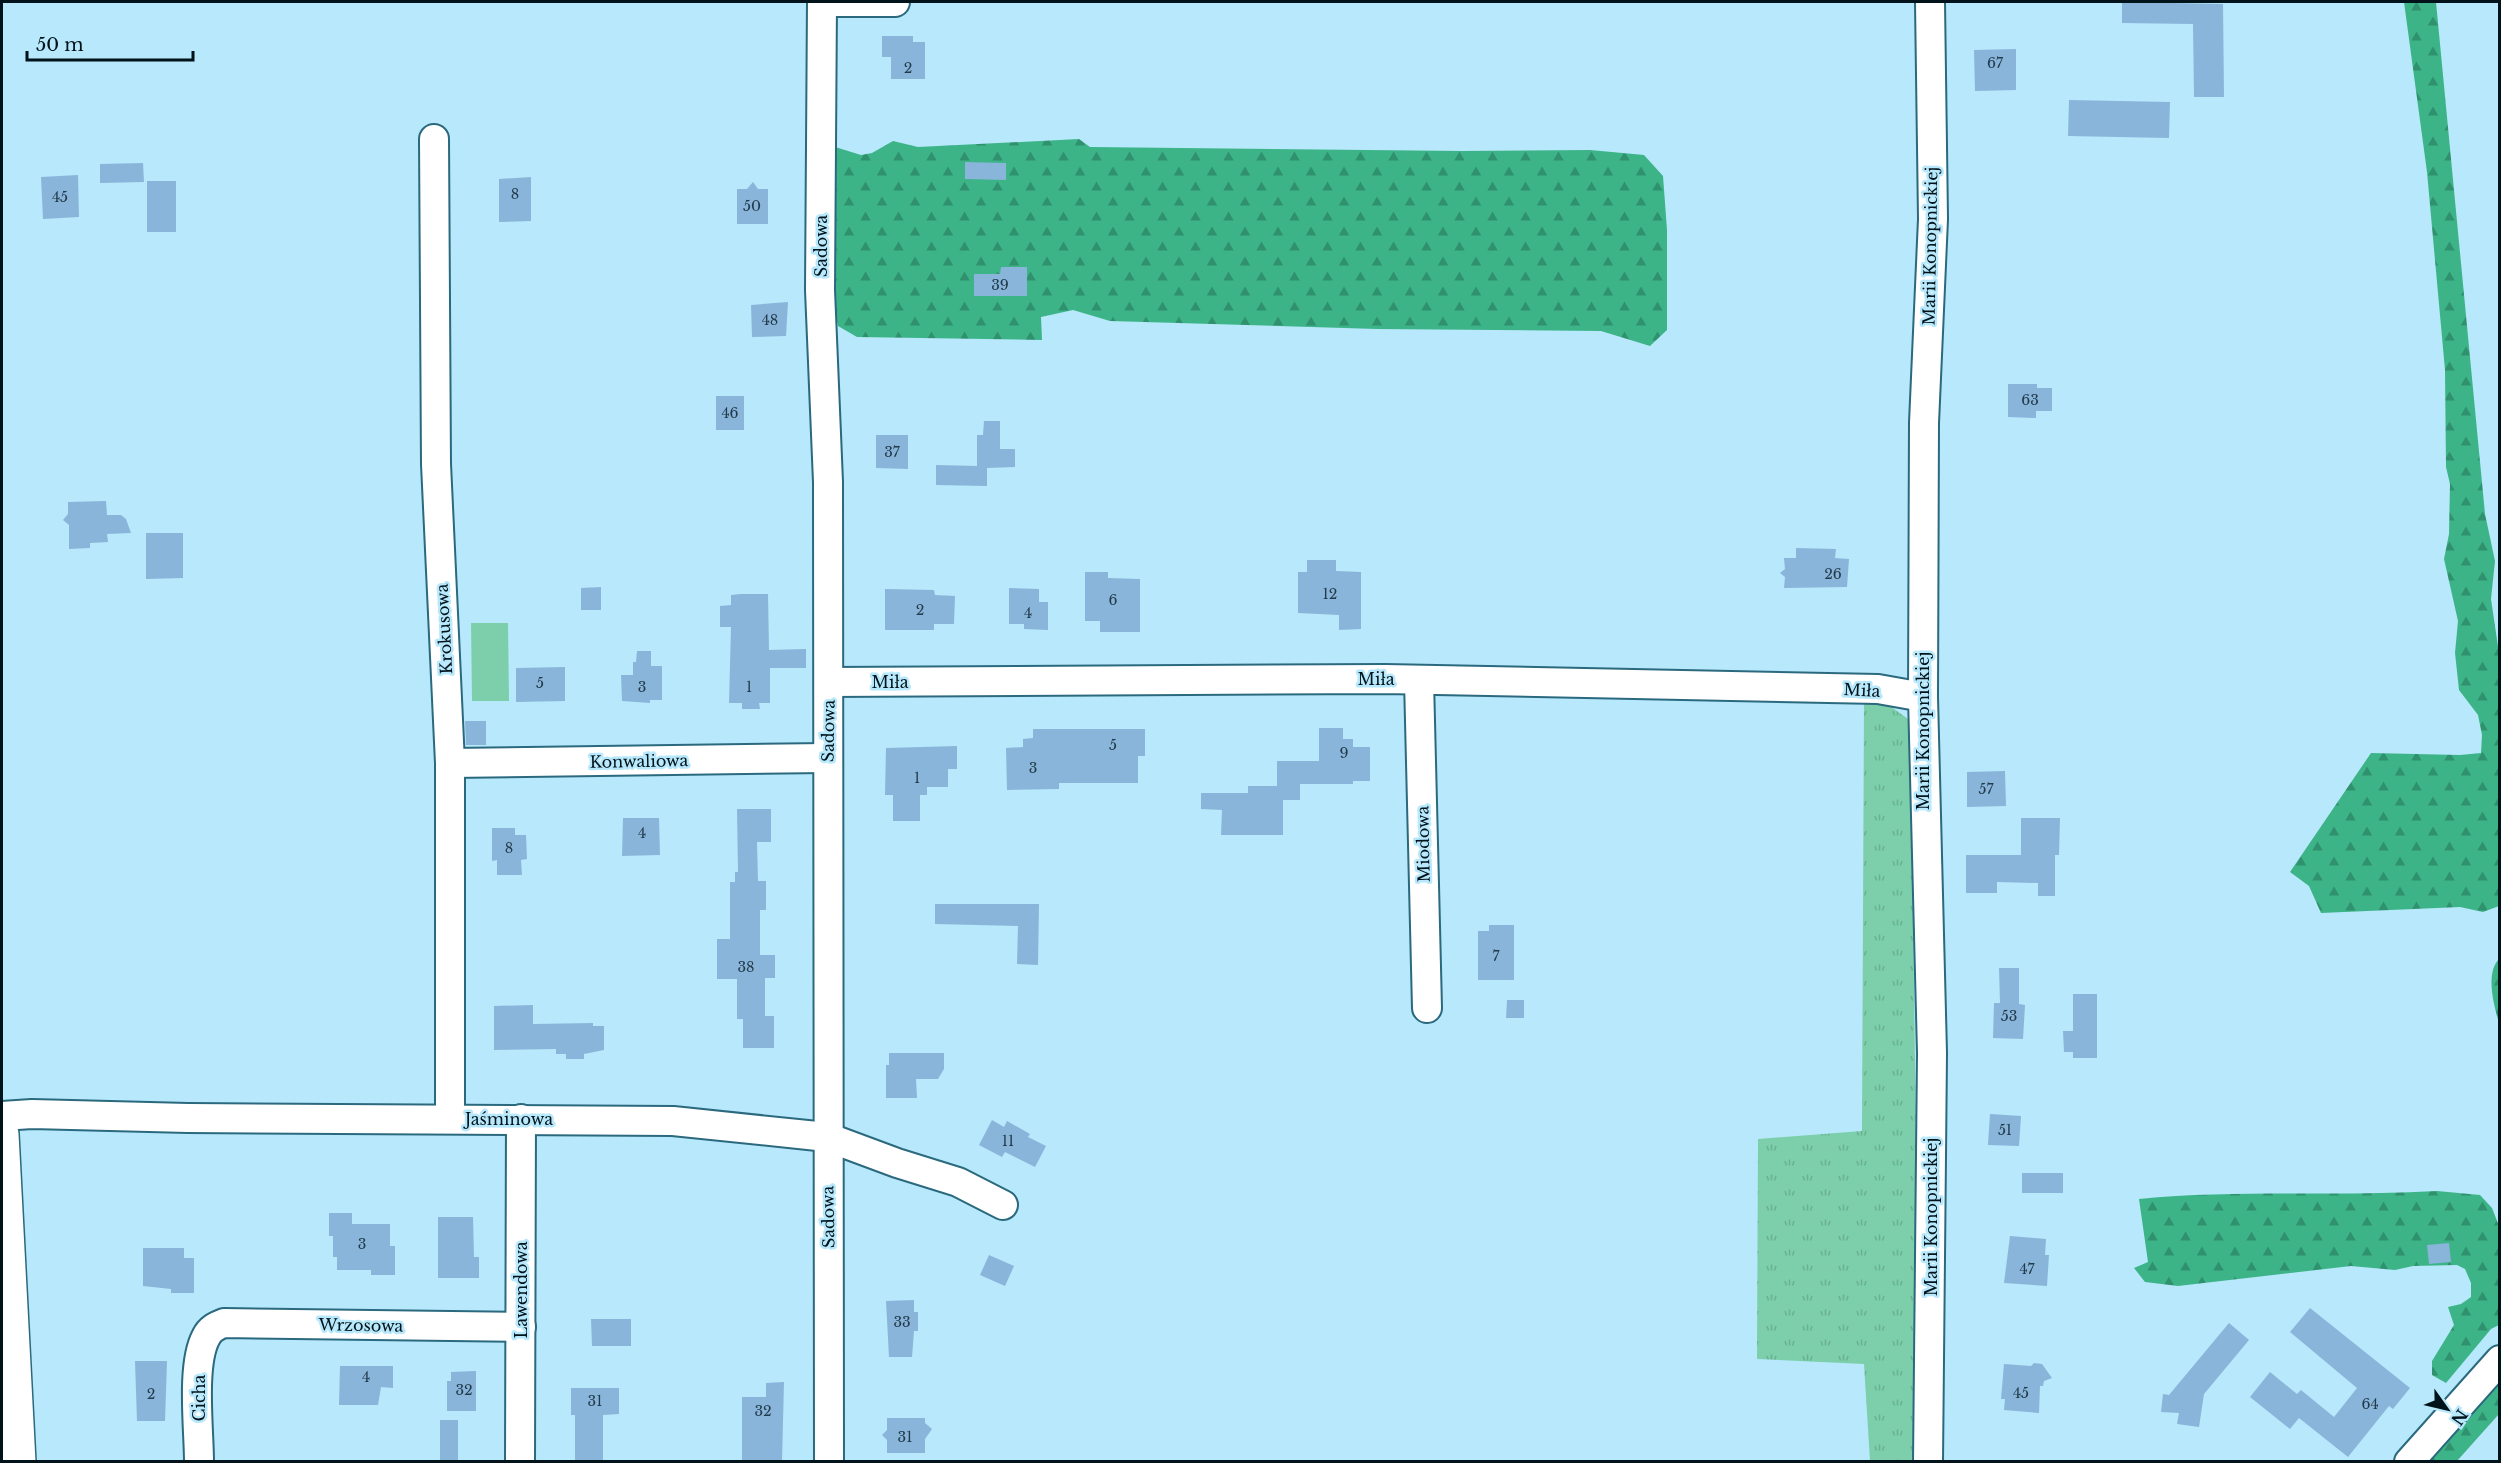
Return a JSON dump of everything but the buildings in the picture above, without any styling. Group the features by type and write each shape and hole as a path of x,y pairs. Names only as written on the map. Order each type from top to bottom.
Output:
{"main road":[{"path":"2,1134 19,1461"}],"street":[{"path":"822,2 895,2"},
{"name":"Sadowa","path":"822,2 820,290 828,482 829,682 827,758 829,1461"},
{"name":"Marii Konopnickiej","path":"1928,1461 1932,1053 1923,698 1924,423 1933,219 1930,2"},
{"name":"Krokusowa","path":"434,139 436,464 450,763 450,1119"},
{"name":"Miła","path":"829,682 1419,680 1878,689 1923,698"},
{"name":"Miodowa","path":"1419,680 1427,1008"},
{"name":"Konwaliowa","path":"450,763 827,758"},
{"name":"Jaśminowa","path":"2,1116 32,1114 188,1118 673,1121 827,1137 897,1163 958,1182 1003,1204"},
{"name":"Lawendowa","path":"520,1461 521,1119"},
{"name":"Wrzosowa","path":"206,1336 213,1328 224,1323 521,1327"},
{"name":"Cicha","path":"200,1461 199,1375 201,1349 206,1336"},
{"path":"2409,1461 2499,1360"}],"green space":[{"path":"2404,2 2436,2 2485,514 2495,561 2491,599 2500,660 2499,906 2483,912 2460,907 2321,913 2309,886 2290,872 2371,753 2460,755 2481,753 2482,735 2478,715 2459,690 2455,653 2458,621 2444,559 2449,534 2450,484 2446,467 2445,370 2427,172"},
{"path":"1079,139 1090,147 1590,150 1644,155 1663,176 1667,230 1667,330 1650,346 1601,331 1377,329 1110,321 1073,310 1041,317 1042,340 857,337 838,326 831,295 832,146 861,155 872,153 893,141 918,147"},
{"path":"471,623 508,623 509,701 472,701"},
{"path":"1864,703 1886,703 1908,719 1911,748 1920,1461 1870,1461 1864,1364 1757,1359 1758,1139 1862,1131"},
{"path":"2499,959 2499,1023 2493,999 2492,973"},
{"path":"2437,1191 2480,1195 2492,1208 2499,1226 2499,1325 2491,1329 2446,1383 2432,1375 2432,1361 2454,1325 2448,1307 2461,1304 2471,1297 2471,1283 2465,1269 2457,1265 2413,1266 2395,1270 2351,1266 2178,1286 2145,1282 2134,1268 2148,1262 2139,1199 2213,1194"},
{"path":"2499,1383 2499,1414 2457,1461 2430,1461"}]}
